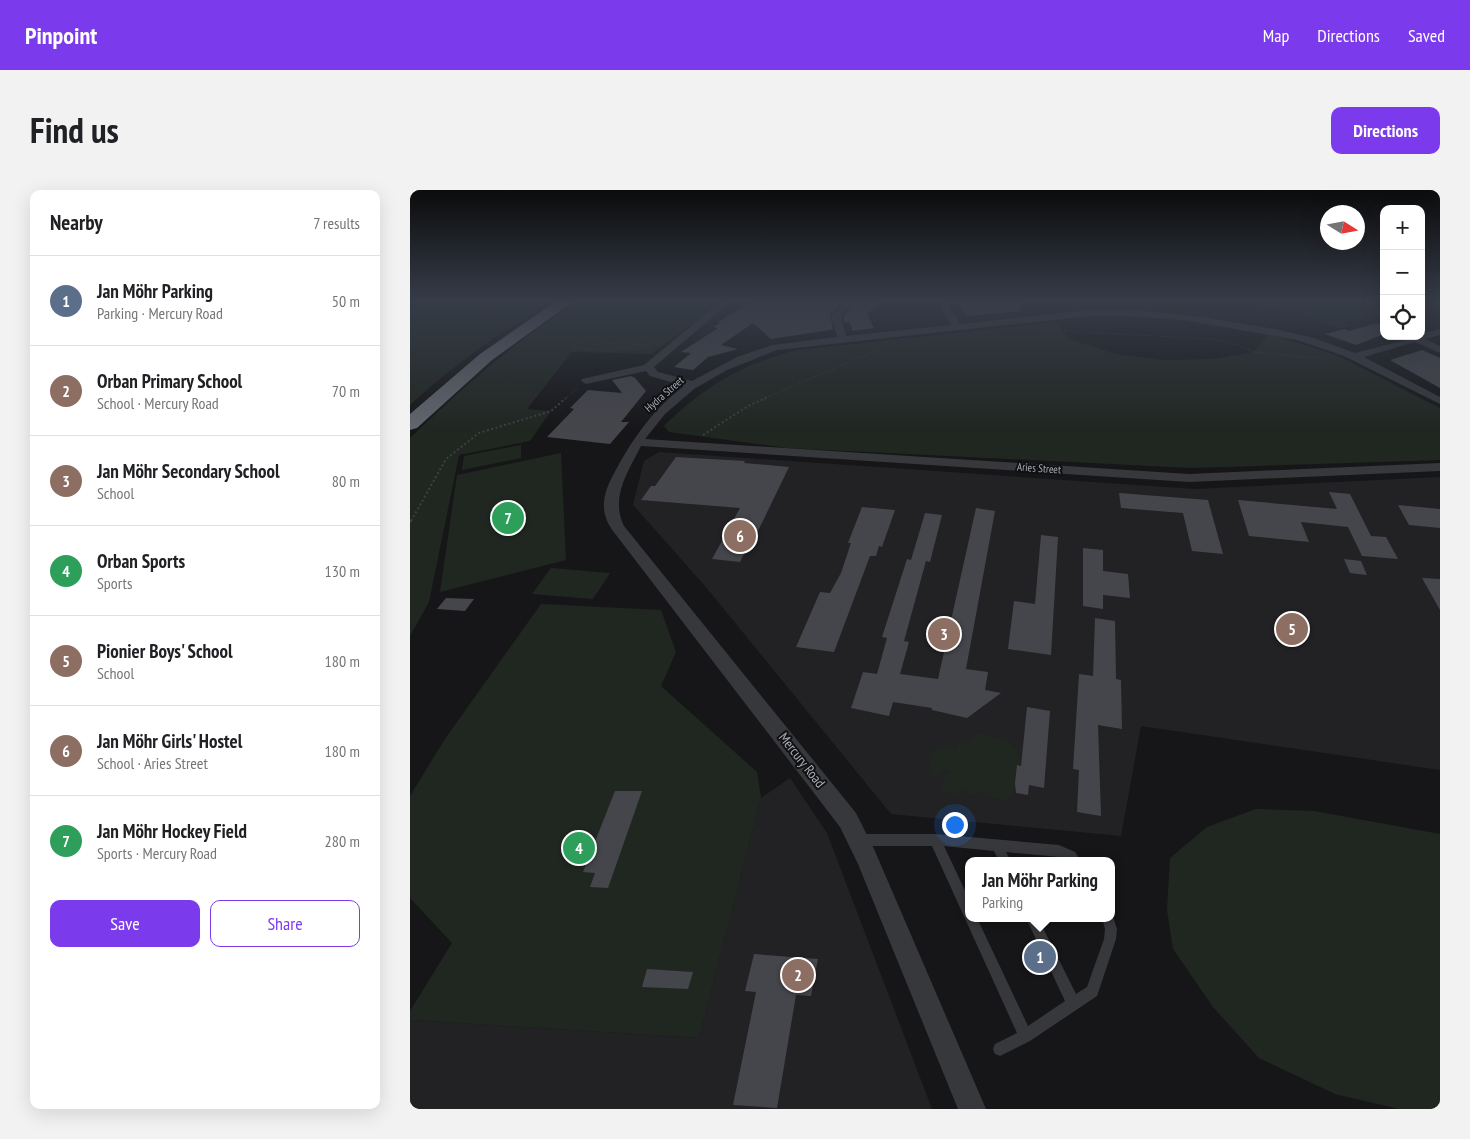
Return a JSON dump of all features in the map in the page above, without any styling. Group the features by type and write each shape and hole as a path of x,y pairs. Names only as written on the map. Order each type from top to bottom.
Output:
{"highway":[{"path":"410,414 492,345"},
{"path":"410,424 486,357 503,345"}],"street":[{"path":"586,381 648,367 673,345"},
{"name":"Hydra Street","path":"638,442 652,420 694,385 726,365 776,347 793,345"},
{"name":"Hydra Street","path":"1324,345 1353,357 1440,401"},
{"path":"1353,357 1395,345"},
{"path":"648,367 654,374 694,385"},
{"name":"Aries Street","path":"638,442 1202,478 1440,467"},
{"name":"Mercury Road","path":"638,442 618,477 610,502 611,515 618,528 848,820 859,840 972,1109"}],"lane":[{"path":"859,840 935,840 1059,851 1072,857"},
{"path":"935,840 965,905"},
{"path":"997,845 1003,857"},
{"path":"973,922 1025,1036"},
{"path":"1034,922 1073,1003"},
{"path":"1000,1049 1025,1036 1092,991 1110,939 1111,929 1109,922"}],"path":[{"path":"574,345 570,347 608,352 614,349"},
{"path":"588,350 596,345"},
{"path":"604,350 610,347 614,349 637,345"},
{"path":"643,345 648,347"},
{"path":"624,348 639,350 651,345"},
{"path":"1236,345 1253,352 1326,359"},
{"path":"690,445 748,406 820,373 884,347"},
{"path":"410,522 446,459 479,433 551,412 586,381"}],"shaded area":[{"path":"410,345 485,345 443,376 410,405"},
{"path":"516,345 664,345 651,354 572,352 527,409 551,411 530,441 459,455 429,602 410,636 410,438"},
{"path":"844,345 1087,345 1116,354 1162,360 1213,359 1253,352 1259,345 1304,345 1336,355 1440,408 1440,460 1191,468 787,448 669,432 664,426 694,399 725,378 759,362 797,350"},
{"path":"521,445 521,458 462,470 464,456"},
{"path":"659,452 1195,489 1440,477 1440,770 1141,726 1121,836 891,814 705,586 633,505 644,461"},
{"path":"561,453 566,560 440,592 457,475"},
{"path":"551,568 610,573 593,599 532,594"},
{"path":"541,604 661,610 676,652 661,686 757,772 761,798 699,1038 410,1020 410,1011 452,943 410,898 410,796 445,739"},
{"path":"979,733 1005,739 1017,750 1022,763 1017,767 1016,788 1006,801 985,795 984,792 969,795 962,789 957,794 945,792 942,788 942,782 950,771 943,770 934,778 930,763 935,749 946,746 958,749 958,742 962,740 972,742 973,734"},
{"path":"790,778 827,833 932,1109 410,1109 410,1020 699,1038 761,798"},
{"path":"1256,809 1314,811 1440,834 1440,1109 1399,1109 1335,1094 1259,1058 1213,1007 1173,949 1167,910 1170,858 1207,827"}],"building":[{"path":"692,345 721,345 738,349 708,357 693,370 674,367 691,353 681,352"},
{"path":"1422,350 1440,358 1440,388 1390,360"},
{"path":"631,376 646,391 621,422 629,422 610,444 547,437 574,409 570,408 588,390 622,393 612,380"},
{"path":"676,457 745,461 744,463 789,467 758,531 755,531 740,562 712,559 740,508 641,500 651,486 655,486"},
{"path":"1329,492 1350,494 1371,536 1386,537 1398,559 1362,556 1348,527 1301,522 1309,542 1249,536 1238,500 1337,509"},
{"path":"1119,493 1208,500 1223,554 1192,551 1183,513 1121,508"},
{"path":"1398,505 1440,509 1440,528 1409,525"},
{"path":"862,507 895,510 882,547 879,546 876,556 870,556 834,652 796,647 820,592 830,593 841,573 851,543 848,543"},
{"path":"976,508 995,511 966,669 988,672 985,690 1001,693 967,718 932,710 932,708 893,702 889,716 851,708 863,672 877,674 887,638 882,637 907,559 911,560 925,513 942,515 930,562 926,561 904,641 909,642 900,674 938,679"},
{"path":"1041,535 1058,537 1051,655 1008,649 1014,601 1035,604"},
{"path":"1083,548 1103,550 1103,571 1128,574 1130,598 1103,595 1103,609 1083,606"},
{"path":"1344,559 1361,561 1367,575 1350,573"},
{"path":"1422,578 1440,579 1440,610"},
{"path":"446,598 474,599 465,611 437,609"},
{"path":"1095,618 1115,621 1116,679 1121,680 1122,729 1098,725 1101,816 1077,812 1079,770 1073,769 1079,674 1093,676"},
{"path":"1027,707 1050,711 1044,788 1029,785 1028,795 1016,793 1015,783 1017,765 1021,766"},
{"path":"615,791 642,791 608,888 590,887 595,873 583,872"},
{"path":"754,954 818,959 811,996 796,995 777,1108 733,1105 756,992 745,991"},
{"path":"647,969 693,972 688,989 642,987"}],"place":[{"name":"Jan Möhr Hockey Field","path":"508,518"},
{"name":"Jan Möhr Girls' Hostel","path":"740,536"},
{"name":"Pionier Boys' School","path":"1292,629"},
{"name":"Jan Möhr Secondary School","path":"944,634"},
{"name":"Orban Sports","path":"579,848"},
{"name":"Jan Möhr Parking","path":"1040,957"},
{"name":"Orban Primary School","path":"798,975"}]}
